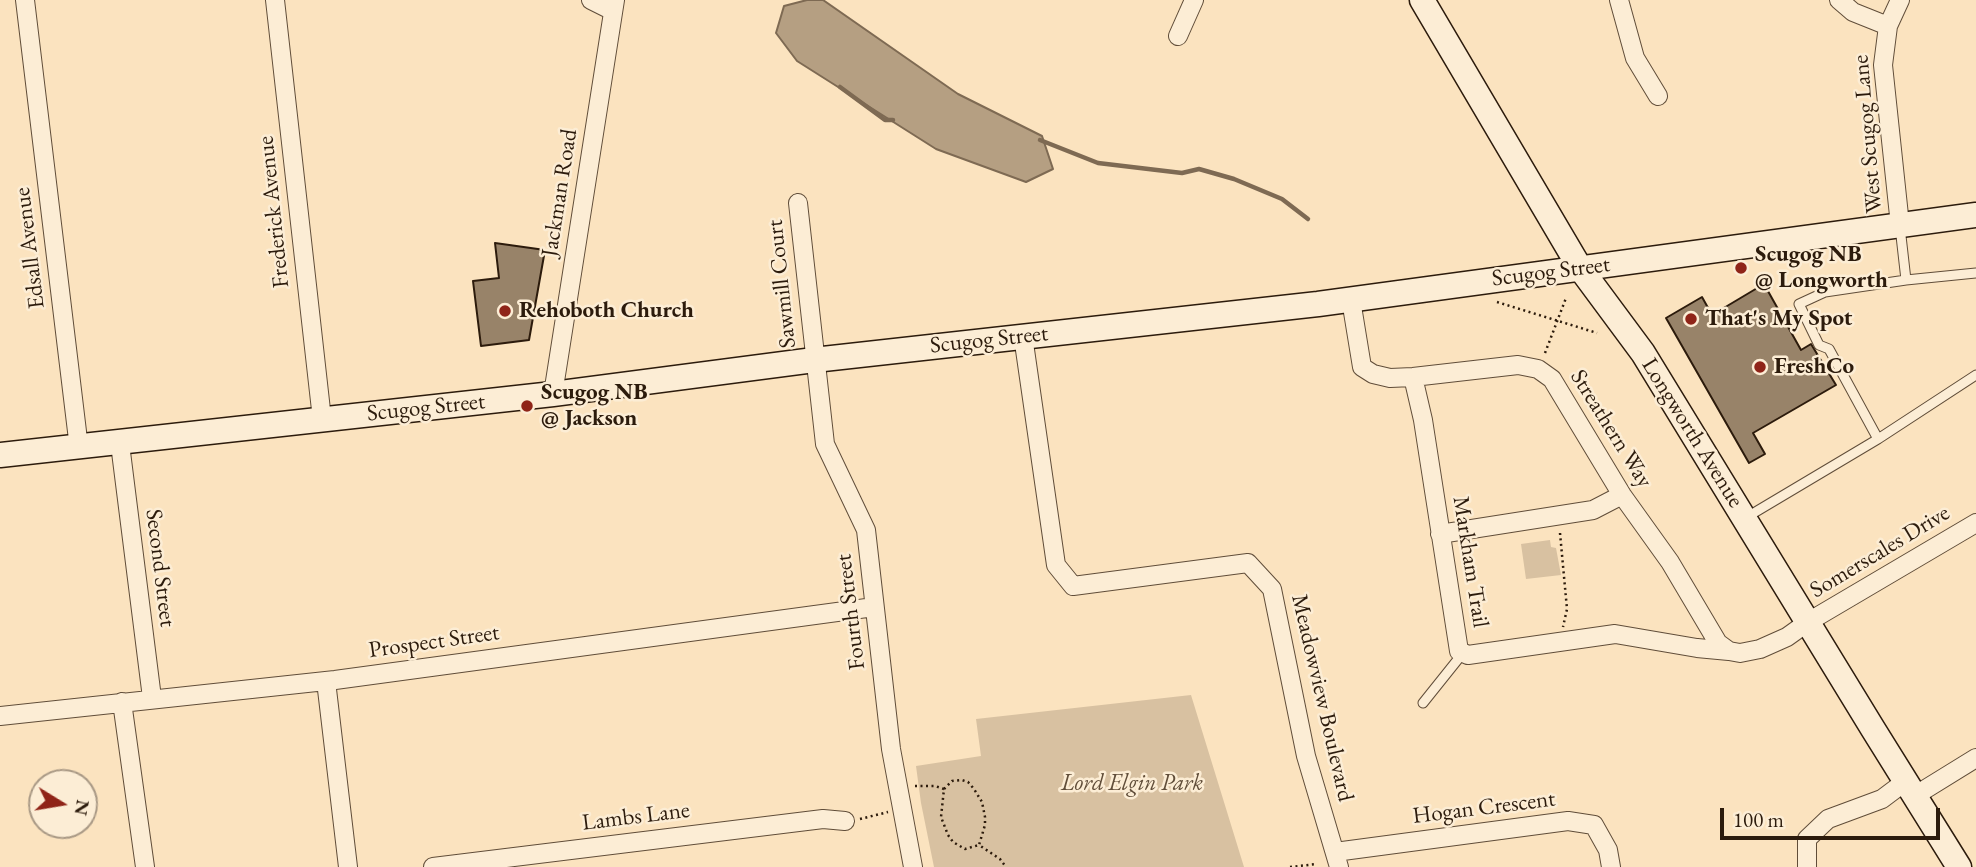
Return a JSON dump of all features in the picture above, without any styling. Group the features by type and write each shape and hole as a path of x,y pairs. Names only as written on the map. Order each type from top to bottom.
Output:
{"street":[{"name":"Edsall Avenue","path":"25,0 79,448"},
{"name":"Frederick Avenue","path":"275,0 322,419"},
{"path":"591,0 614,5"},
{"path":"1178,36 1194,0"},
{"name":"Longworth Avenue","path":"1422,0 1580,268 1643,353 1959,867"},
{"path":"1619,0 1634,58 1658,96"},
{"path":"1839,0 1853,12 1888,26"},
{"name":"West Scugog Lane","path":"1900,0 1888,26 1882,65 1900,225"},
{"name":"Jackman Road","path":"553,394 614,5"},
{"name":"Sawmill Court","path":"798,203 814,360"},
{"name":"Scugog Street","path":"0,455 120,444 553,394 814,360 1352,300 1976,215"},
{"name":"Streathern Way","path":"1352,300 1362,367 1373,374 1390,378 1413,377 1518,365 1538,369 1552,379 1622,495 1670,562 1718,643 1729,651"},
{"name":"Meadowview Boulevard","path":"1023,336 1056,565 1073,586 1248,563 1272,589 1306,756 1337,859"},
{"name":"Fourth Street","path":"814,360 825,444 866,530 898,788 913,867"},
{"name":"Markham Trail","path":"1413,377 1423,420 1459,651 1468,655 1615,634 1729,651"},
{"name":"Second Street","path":"120,444 152,698"},
{"path":"1440,534 1593,510 1622,495"},
{"name":"Somerscales Drive","path":"1808,622 1976,523"},
{"name":"Prospect Street","path":"0,716 326,681 874,607"},
{"path":"1729,651 1740,653 1760,649 1787,637 1808,622"},
{"path":"326,681 348,867"},
{"path":"122,702 145,867"},
{"path":"1807,867 1807,839 1828,819 1911,788 1976,758"},
{"name":"Lambs Lane","path":"433,867 513,862 823,819 845,821"},
{"name":"Hogan Crescent","path":"1337,859 1568,821 1594,825 1608,850 1611,867"}],"lane":[{"path":"1900,225 1906,280"},
{"path":"1878,439 1829,349 1819,345 1799,304 1825,292 1976,273"},
{"path":"1745,519 1878,439 1976,375"},
{"path":"1423,703 1463,653"}],"path":[{"path":"1538,369 1566,298"},
{"path":"1497,302 1597,333"},
{"path":"1558,515 1567,609 1559,642"},
{"path":"979,845 985,825 985,809 968,782 962,779 951,781 944,789 941,817 948,835 953,842 965,849 979,845 1000,859 1006,867"},
{"path":"898,788 925,786 944,789"},
{"path":"845,821 901,808"},
{"path":"1290,867 1317,864"}],"green space":[{"path":"1550,540 1551,547 1556,548 1561,575 1526,579 1521,544"},
{"name":"Lord Elgin Park","path":"1191,695 1244,867 934,867 916,766 981,756 976,719"}],"shaded area":[{"path":"807,0 823,0 958,94 1042,136 1053,169 1026,182 936,149 797,61 776,33 784,6"}],"building":[{"name":"Rehoboth Church","path":"495,243 545,250 529,340 481,346 473,281 499,278"},
{"name":"FreshCo","path":"1764,284 1801,350 1811,344 1836,385 1753,433 1765,454 1749,463 1666,318 1702,297 1712,315"}],"waterway":[{"path":"840,87 885,120 893,120"},
{"path":"1040,140 1098,163 1182,173 1199,169 1234,179 1282,199 1308,219"}],"place":[{"name":"Scugog NB @ Longworth","path":"1741,268"},
{"name":"Rehoboth Church","path":"505,311"},
{"name":"That's My Spot","path":"1691,319"},
{"name":"FreshCo","path":"1760,367"},
{"name":"Scugog NB @ Jackson","path":"527,406"}]}
